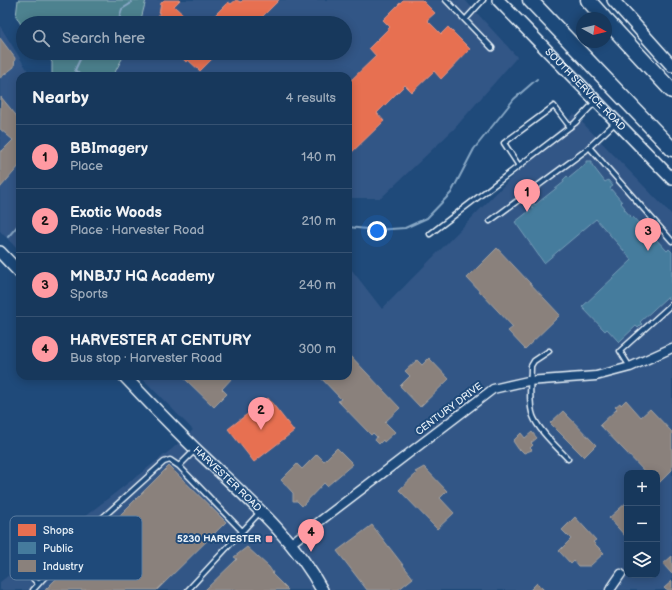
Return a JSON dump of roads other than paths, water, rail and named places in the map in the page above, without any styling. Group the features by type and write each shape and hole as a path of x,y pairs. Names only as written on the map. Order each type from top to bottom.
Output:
{"highway":[{"path":"530,0 672,149"},
{"path":"588,0 599,12"},
{"path":"612,27 672,91"}],"street":[{"name":"SOUTH SERVICE ROAD","path":"498,0 672,179"},
{"path":"613,0 672,66"},
{"path":"0,252 16,269"},
{"name":"CENTURY DRIVE","path":"290,544 493,389 531,381 596,376 630,367 672,348"},
{"name":"HARVESTER ROAD","path":"128,380 261,512 290,544 322,590"},
{"path":"610,590 621,574"}],"lane":[{"path":"446,0 492,48"},
{"path":"465,20 483,0"},
{"path":"430,234 570,127 596,101"},
{"path":"519,166 504,143 554,106 570,127"},
{"path":"490,221 589,147 616,122"},
{"path":"589,147 672,241"},
{"path":"630,367 620,351 672,304"},
{"path":"549,351 534,361 532,366 531,381 533,416 568,459"},
{"path":"179,466 196,449"},
{"path":"104,516 164,462 170,460 179,466 242,531"},
{"path":"188,590 261,512"},
{"path":"34,580 38,584"},
{"path":"33,590 42,580"}],"waterway":[{"path":"120,16 122,9 130,4 132,0"},
{"path":"77,72 75,70 80,60"},
{"path":"352,227 376,230 405,228 427,218 451,193 474,149 514,99 537,79"},
{"path":"8,237 16,228"}],"place":[{"name":"BBImagery","path":"527,212"},
{"name":"MNBJJ HQ Academy","path":"648,251"},
{"name":"Exotic Woods","path":"261,430"},
{"name":"5230 HARVESTER","path":"269,539"},
{"name":"HARVESTER AT CENTURY","path":"311,552"}]}
